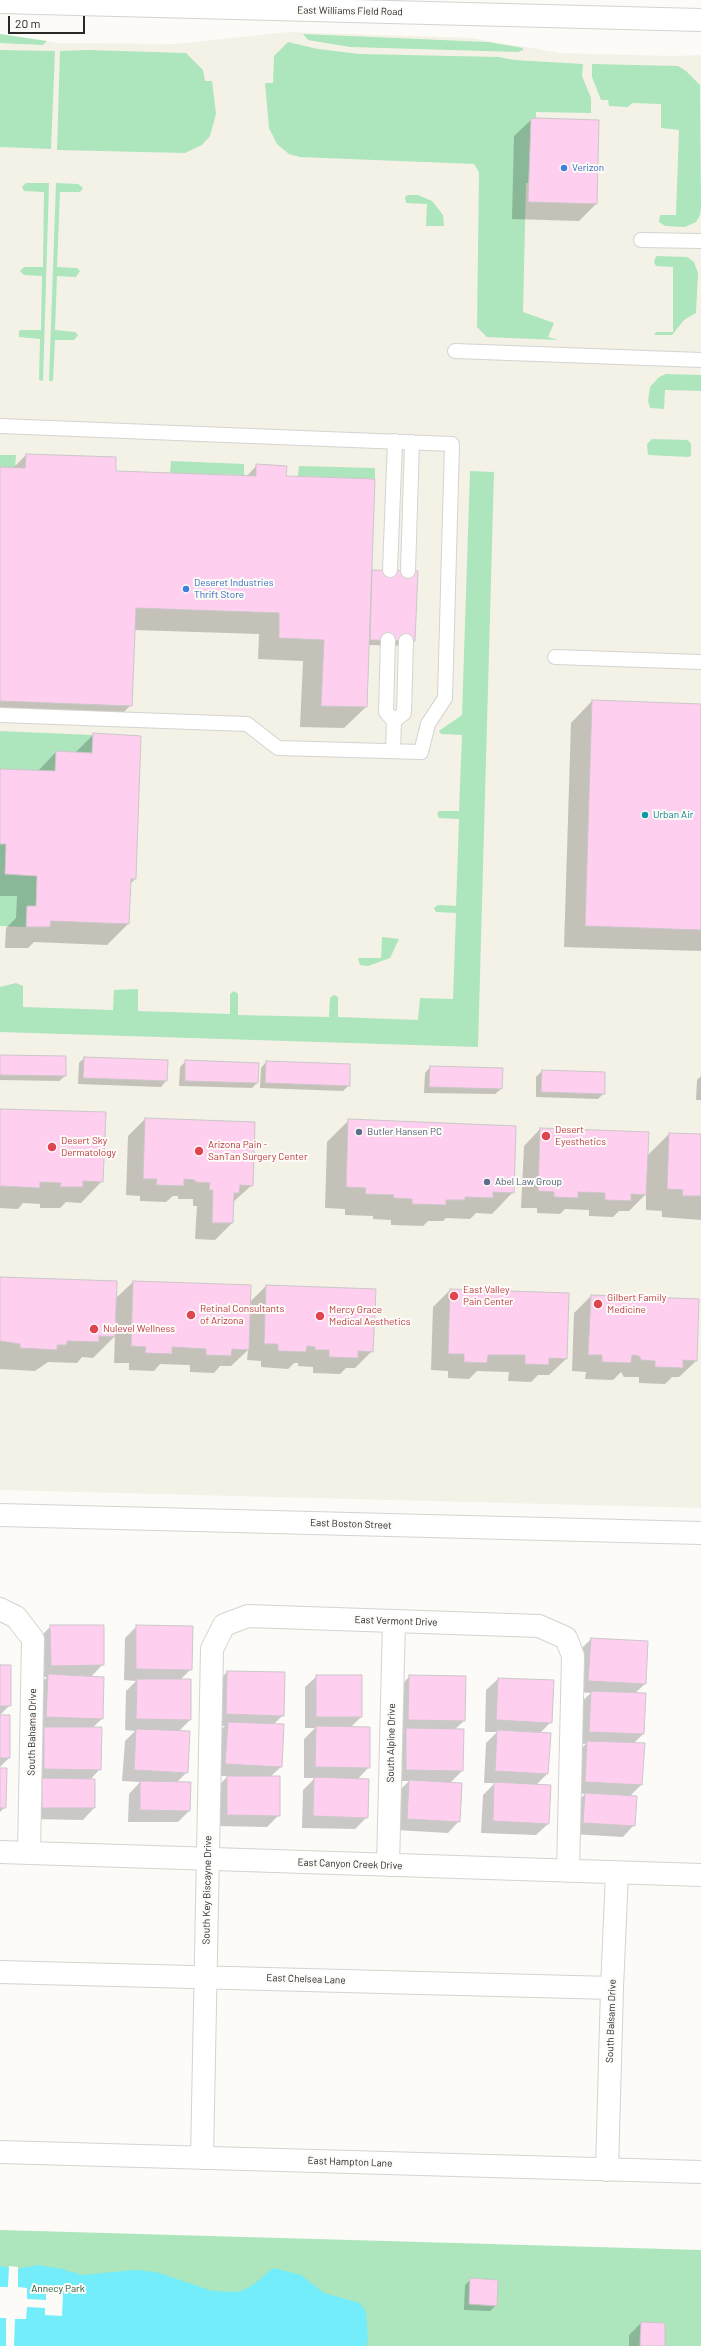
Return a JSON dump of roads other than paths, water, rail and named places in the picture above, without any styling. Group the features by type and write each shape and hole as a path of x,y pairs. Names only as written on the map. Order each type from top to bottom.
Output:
{"street":[{"name":"East Williams Field Road","path":"0,2 242,4 701,20"},
{"name":"East Boston Street","path":"0,1515 701,1533"},
{"name":"South Bahama Drive","path":"8,1613 33,1639 29,1853"},
{"name":"East Vermont Drive","path":"224,1625 248,1616 539,1626 566,1638 573,1656 568,1871"},
{"name":"South Alpine Drive","path":"388,1865 394,1621"},
{"name":"South Key Biscayne Drive","path":"202,2158 212,1649 224,1625"},
{"name":"East Canyon Creek Drive","path":"0,1852 701,1876"},
{"name":"South Balsam Drive","path":"607,2170 617,1873"},
{"name":"East Chelsea Lane","path":"0,1972 206,1976 612,1988"},
{"name":"East Hampton Lane","path":"0,2152 701,2172"}],"lane":[{"path":"641,240 701,241"},
{"path":"455,351 701,360"},
{"path":"0,426 452,444 445,698 428,724 421,752 278,748 248,724 0,715"},
{"path":"390,570 395,441"},
{"path":"408,571 412,442"},
{"path":"388,640 386,712 394,721 393,751"},
{"path":"394,721 404,713 406,641"},
{"path":"555,657 701,662"}],"water":[{"path":"38,2265 62,2269 82,2275 134,2270 156,2272 212,2291 239,2292 253,2285 273,2268 301,2275 324,2293 360,2303 366,2312 368,2340 366,2346 0,2346 0,2266 16,2269"}],"place":[{"name":"Verizon","path":"564,168"},
{"name":"Deseret Industries Thrift Store","path":"186,589"},
{"name":"Urban Air","path":"645,815"},
{"name":"Butler Hansen PC","path":"359,1132"},
{"name":"Desert Eyesthetics","path":"546,1136"},
{"name":"Desert Sky Dermatology","path":"52,1147"},
{"name":"Arizona Pain - SanTan Surgery Center","path":"199,1151"},
{"name":"Abel Law Group","path":"487,1182"},
{"name":"East Valley Pain Center","path":"454,1296"},
{"name":"Gilbert Family Medicine","path":"598,1304"},
{"name":"Retinal Consultants of Arizona","path":"191,1315"},
{"name":"Mercy Grace Medical Aesthetics","path":"320,1316"},
{"name":"Nulevel Wellness","path":"94,1329"}],"park label":[{"name":"Annecy Park","path":"58,2289"}]}
